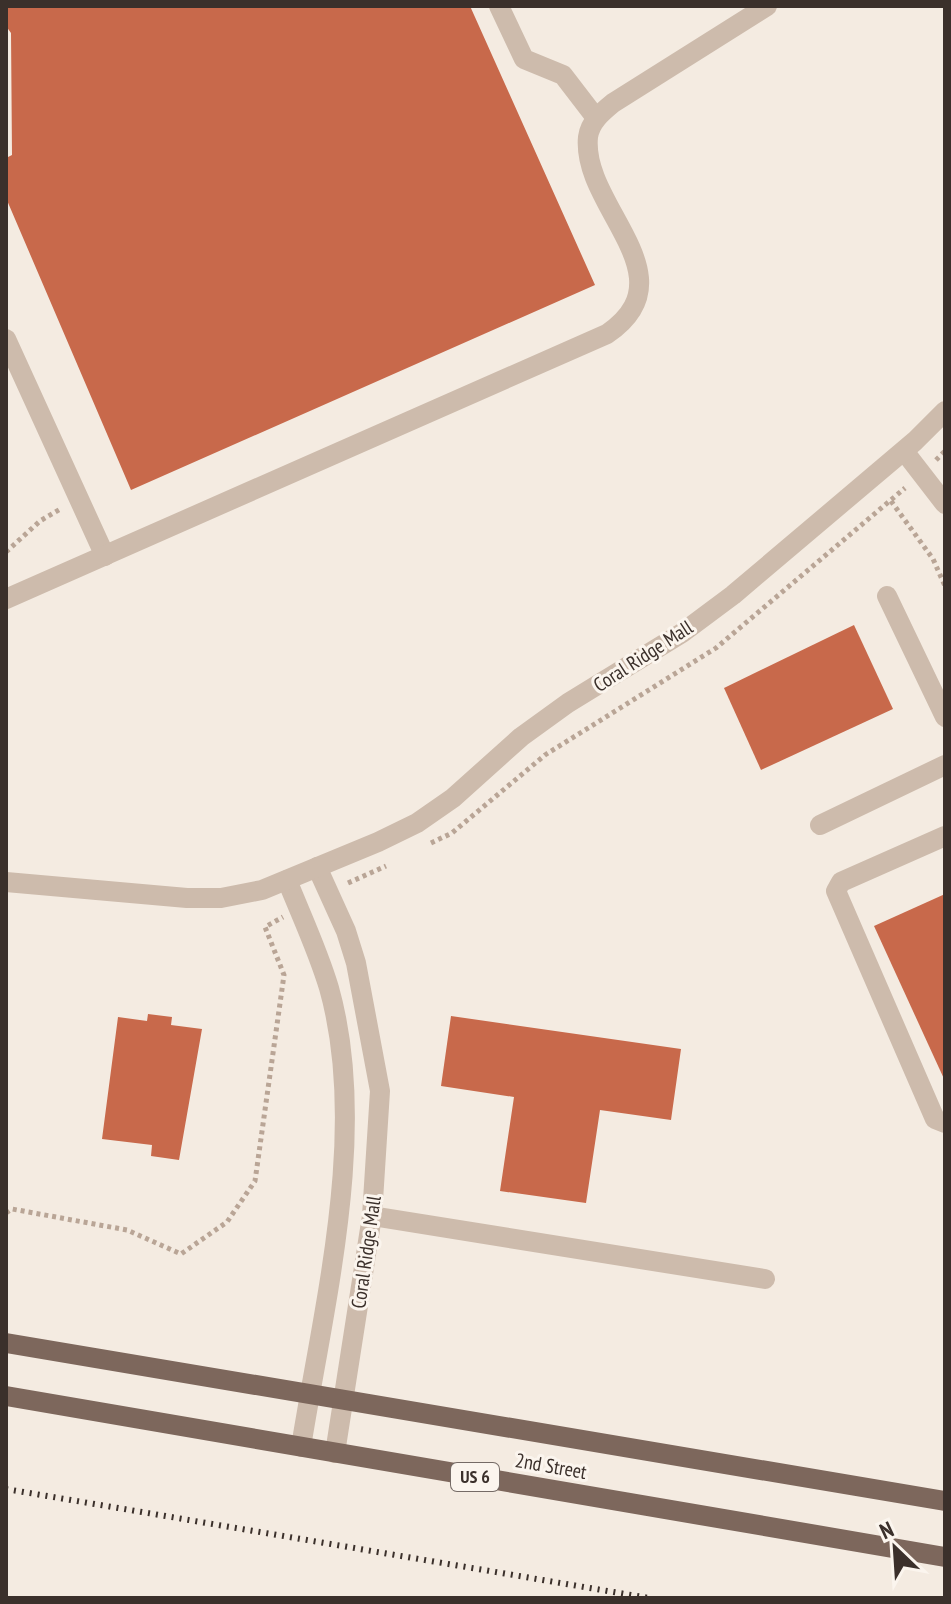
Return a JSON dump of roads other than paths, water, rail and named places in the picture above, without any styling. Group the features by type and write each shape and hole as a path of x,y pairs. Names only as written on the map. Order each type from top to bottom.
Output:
{"main road":[{"name":"2nd Street","path":"6,1343 945,1501"},
{"name":"2nd Street","path":"6,1396 945,1557"}],"street":[{"path":"499,6 524,59 563,75 596,118"},
{"path":"6,599 594,340 626,321 637,304 641,286 637,264 590,163 588,136 596,118 613,103 767,6"},
{"path":"6,339 105,556"},
{"name":"Coral Ridge Mall","path":"6,882 187,898 221,898 262,890 417,823 453,798 521,737 568,703 682,633 733,595 904,451 945,411"},
{"path":"904,451 945,504"},
{"path":"887,596 945,717"},
{"path":"820,825 945,765"},
{"path":"945,836 841,882 836,891 935,1119 945,1123"},
{"name":"Coral Ridge Mall","path":"317,867 356,963 380,1091 372,1216 346,1401 335,1453"},
{"name":"Coral Ridge Mall","path":"287,880 329,989 347,1107 344,1171 301,1447"},
{"path":"372,1216 765,1279"}],"railway":[{"path":"6,1489 649,1598"}]}
